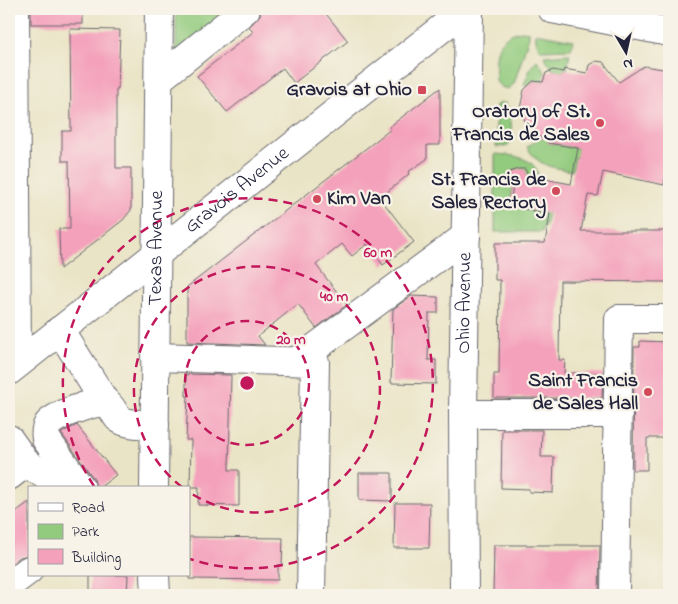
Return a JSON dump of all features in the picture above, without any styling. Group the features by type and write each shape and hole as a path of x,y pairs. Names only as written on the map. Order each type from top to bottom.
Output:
{"street":[{"path":"13,368 15,9"},
{"name":"Texas Avenue","path":"151,485 155,426 159,9"},
{"path":"159,79 246,9"},
{"name":"Gravois Avenue","path":"13,368 156,253 467,9"},
{"name":"Ohio Avenue","path":"464,595 467,9"},
{"path":"552,9 669,32"},
{"path":"297,361 466,236"},
{"path":"616,595 619,319 669,320"},
{"path":"60,330 105,402 111,407 116,416 123,421 155,426"},
{"path":"155,357 315,362 311,595"},
{"path":"80,486 50,446 46,439 45,431 49,423 56,418 91,404 105,402"},
{"path":"464,414 618,414"},
{"path":"9,439 18,470 46,476 54,486"},
{"path":"9,584 28,571"},
{"path":"155,576 156,595"}],"green space":[{"path":"176,9 234,9 176,54"},
{"path":"522,31 529,32 529,36 514,84 508,89 501,87 496,82 496,57 498,49 506,37"},
{"path":"536,33 573,40 571,49 541,50 538,46"},
{"path":"570,54 567,69 564,69 563,72 553,70 544,56"},
{"path":"537,60 546,73 543,82 533,81 528,86 524,85 531,67"},
{"path":"505,103 509,112 511,137 508,146 496,147 496,105"},
{"path":"540,138 549,139 548,143 612,154 607,162 575,157 572,171 558,168 546,165 536,159 527,147"},
{"path":"495,154 516,156 529,161 534,166 538,178 528,176 524,169 513,171 510,175 513,186 510,206 548,213 542,232 495,232"}],"building":[{"path":"31,9 83,9 83,24 31,24"},
{"path":"261,9 322,9 348,41 294,83 283,68 227,112 197,76 253,32 249,27 260,15"},
{"path":"70,29 120,30 118,89 116,89 116,168 131,168 131,210 123,220 60,269 59,229 70,229 69,161 62,161 62,131 71,131"},
{"path":"596,61 603,62 619,82 644,66 669,70 669,158 664,185 603,172 598,196 588,195 581,231 669,231 669,282 560,281 559,360 565,360 564,373 603,373 602,398 494,398 494,374 499,374 500,280 495,280 495,243 545,243 550,214 510,206 513,186 509,172 525,169 528,176 533,177 543,185 544,179 571,184 578,148 548,143 549,139 540,138 530,123 525,122 523,115 519,113 524,90 533,81 543,82 546,73 553,70 563,72 564,69 587,73 589,65"},
{"path":"440,88 440,145 427,145 427,159 408,172 409,174 380,198 414,242 383,265 367,244 352,256 342,244 316,265 347,305 316,328 298,304 258,336 265,345 187,342 187,287 391,129 389,127"},
{"path":"411,296 438,297 438,313 429,313 428,360 436,360 436,384 391,383 393,309"},
{"name":"Saint Francis de Sales Hall","path":"640,341 669,342 669,438 647,438 647,470 633,470 634,347 640,347"},
{"path":"186,374 231,375 229,470 239,470 239,506 198,505 199,487 190,487 191,440 186,440 188,396 186,396"},
{"path":"77,425 116,475 102,486 96,486 94,479 61,433"},
{"path":"502,430 542,430 541,457 554,457 553,493 529,492 529,489 501,488"},
{"path":"359,473 392,473 392,501 359,500"},
{"path":"28,503 28,555 20,557 9,566 9,517"},
{"path":"395,503 430,503 429,548 394,548"},
{"path":"190,537 283,538 282,565 278,565 278,580 189,579"},
{"path":"494,545 600,545 599,595 493,595"},
{"path":"90,576 128,576 127,595 90,595"}],"place":[{"name":"Gravois at Ohio","path":"422,90"},
{"name":"Oratory of St. Francis de Sales","path":"600,123"},
{"name":"St. Francis de Sales Rectory","path":"556,191"},
{"name":"Kim Van","path":"317,199"},
{"name":"Saint Francis de Sales Hall","path":"648,392"}]}
